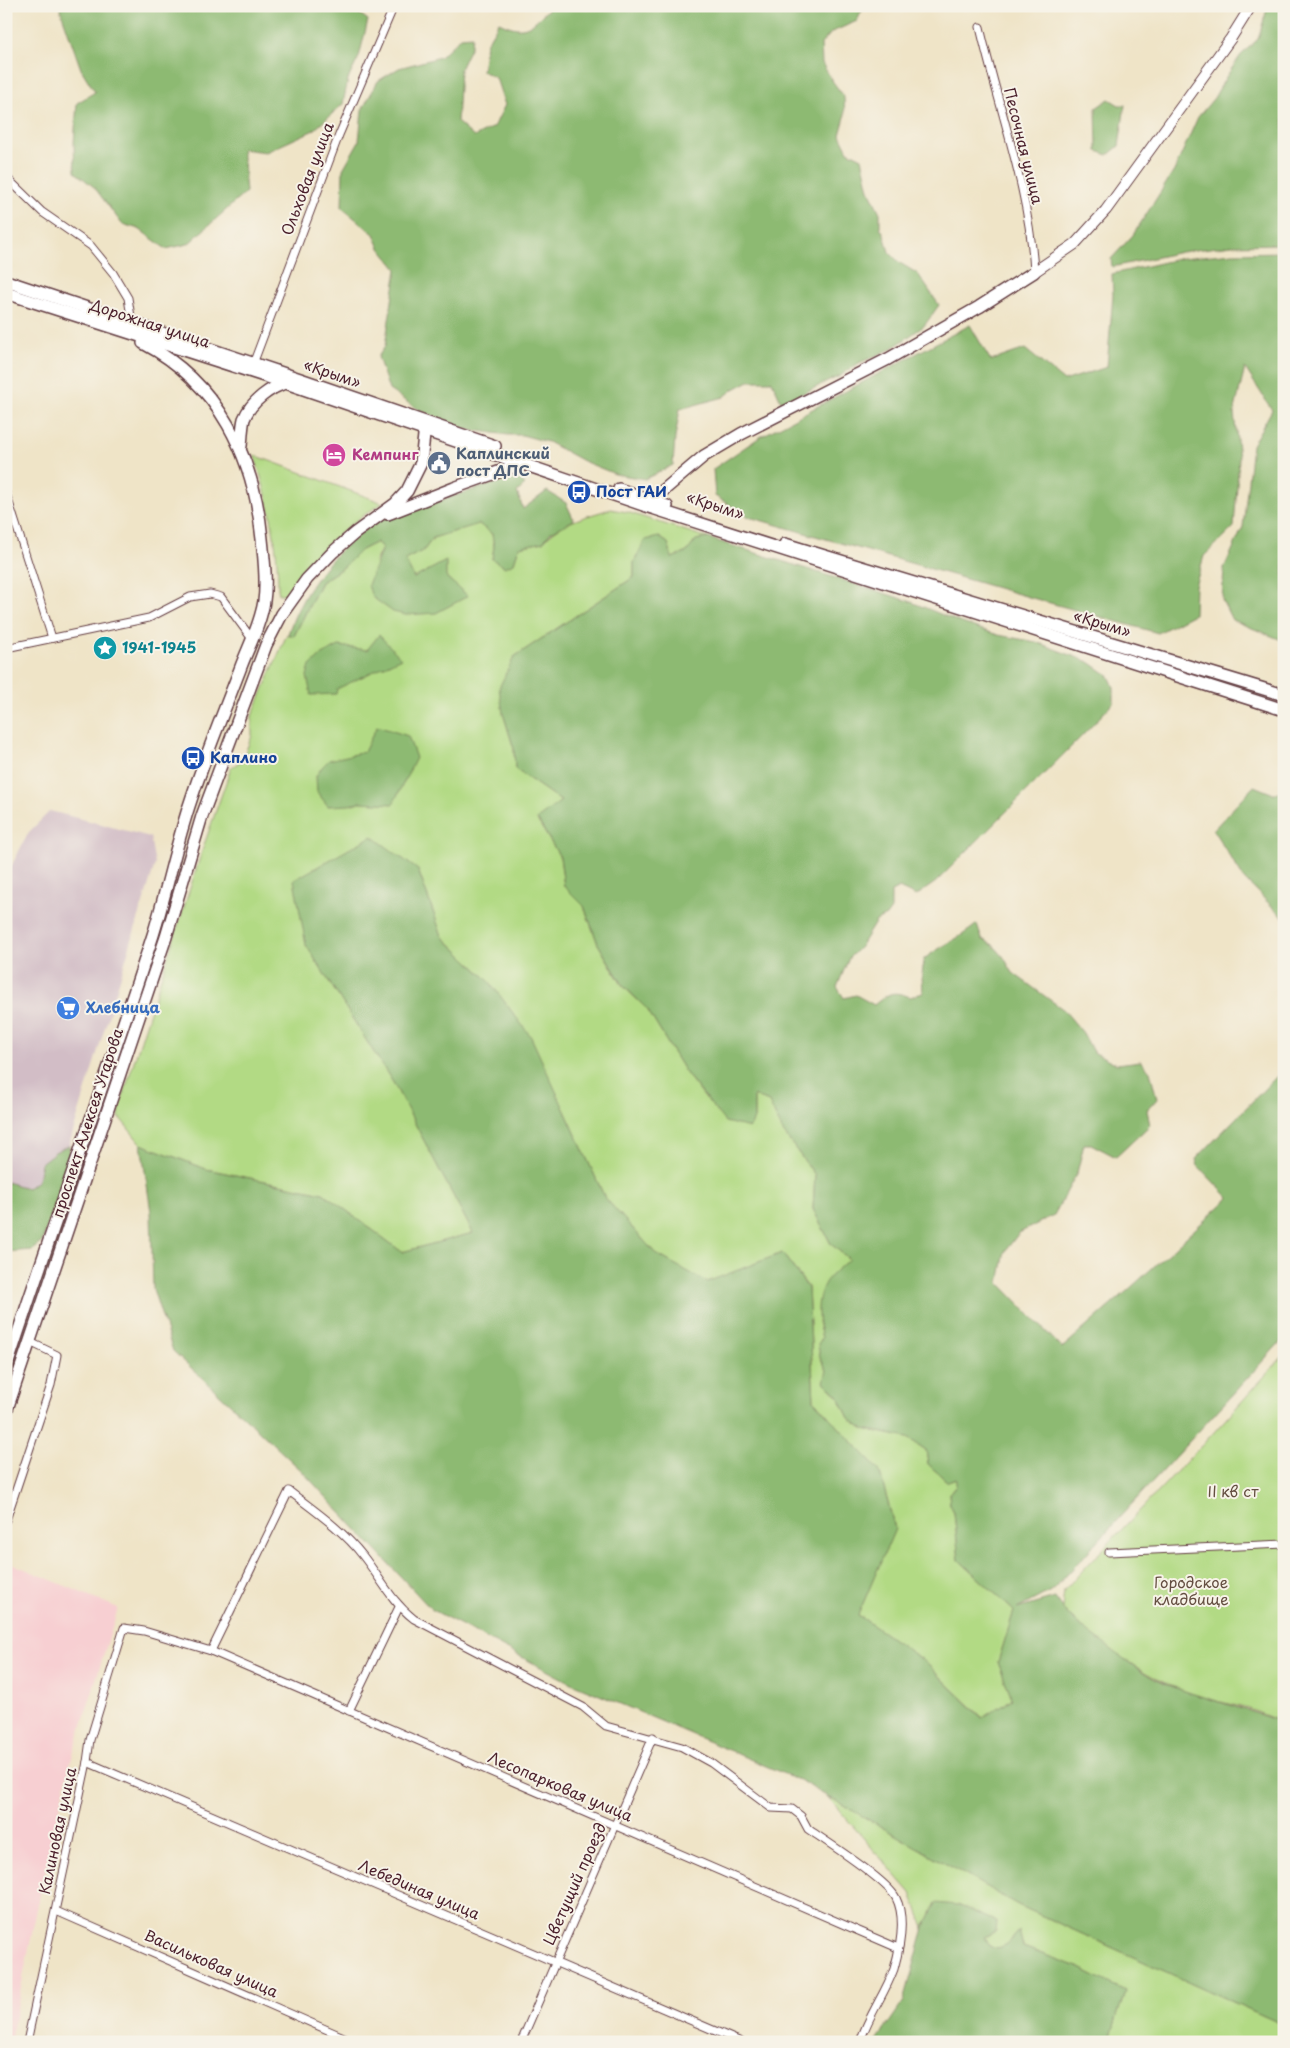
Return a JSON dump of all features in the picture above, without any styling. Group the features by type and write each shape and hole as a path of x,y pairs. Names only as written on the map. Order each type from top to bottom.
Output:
{"main road":[{"path":"650,504 704,456 741,434 888,359 979,307 1075,244 1106,210 1231,38 1251,6"},
{"name":"Дорожная улица","path":"6,281 86,309"},
{"name":"Дорожная улица","path":"6,293 286,383"},
{"name":"«Крым»","path":"86,309 303,380 523,463 1284,710"},
{"name":"проспект Алексея Угарова","path":"6,1369 153,932 190,801 252,639 264,602 265,562 255,491 241,448 225,418 189,375 162,353 104,324"},
{"path":"241,448 245,416 254,403 273,389 286,383 303,380"},
{"name":"«Крым»","path":"286,383 425,427 650,504 1284,695"},
{"name":"проспект Алексея Угарова","path":"6,1412 166,937 202,816 266,645 282,614 307,579 333,552 355,533 395,504 407,491 421,464 425,427"},
{"path":"375,519 523,463"},
{"path":"252,639 266,645"},
{"path":"153,932 166,937"}],"street":[{"name":"Ольховая улица","path":"253,364 339,135 394,6"},
{"name":"Песочная улица","path":"980,27 1022,192 1033,250 1034,272"},
{"path":"6,177 42,212 91,246 113,273 128,298 132,323"},
{"path":"6,493 52,638"},
{"path":"6,648 149,618 190,597 210,594 221,597 252,639"},
{"path":"6,1520 51,1385 57,1355 30,1342"},
{"path":"211,1651 288,1491 330,1522 363,1556 399,1607 414,1619 582,1707 606,1726 627,1733 653,1737 682,1747 711,1763 771,1808 792,1810 800,1816 808,1829 885,1885 896,1897 902,1917 898,1948 894,1969 860,2042"},
{"path":"1109,1552 1284,1544"},
{"path":"349,1711 399,1607"},
{"name":"Лесопарковая улица","path":"124,1628 144,1631 211,1651 898,1948"},
{"name":"Калиновая улица","path":"27,2042 56,1911 90,1740 124,1628"},
{"name":"Цветущий проезд","path":"521,2042 653,1737"},
{"name":"Лебединая улица","path":"87,1762 741,2042"},
{"name":"Васильковая улица","path":"56,1911 355,2042"}],"shaded area":[{"path":"50,811 150,837 155,864 69,1145 55,1152 38,1181 27,1188 6,1182 6,876 29,832"},
{"path":"6,1561 118,1608 70,1764 39,1899 10,2042 6,2042"}],"green space":[{"path":"59,6 349,6 368,20 359,57 348,79 343,104 314,130 266,152 242,149 246,192 188,244 166,249 139,229 122,224 94,187 75,172 74,143 77,103 95,92 81,69"},
{"path":"552,6 864,6 857,21 832,32 821,44 822,63 844,97 845,117 840,135 848,151 862,158 869,190 880,213 880,227 889,252 900,263 918,274 939,305 924,326 891,349 859,363 840,376 782,403 772,381 749,381 724,397 680,409 673,465 645,479 615,474 583,461 548,442 522,435 465,429 419,410 389,390 378,357 385,346 397,269 380,248 374,234 342,208 343,169 359,141 362,110 378,81 399,68 440,57 461,37 472,36 471,46 460,69 457,122 474,137 494,127 505,105 496,78 482,71 486,44 499,22 523,28 534,23"},
{"path":"1268,6 1284,6 1284,244 1232,245 1181,252 1112,267 1111,259 1133,235 1174,171 1198,117 1214,98 1241,55 1258,39"},
{"path":"1109,99 1119,105 1125,105 1119,146 1108,155 1097,151 1096,108"},
{"path":"1284,252 1284,641 1232,620 1222,600 1224,568 1243,527 1252,445 1272,410 1245,368 1234,413 1239,458 1234,527 1204,556 1195,586 1194,614 1158,633 749,517 715,496 713,469 760,437 970,325 991,361 1025,349 1064,381 1107,367 1113,295 1112,274 1182,258 1233,253"},
{"path":"254,455 383,503 341,532 317,555 285,594 279,594 272,521"},
{"path":"517,477 525,485 517,492 523,509 547,491 566,503 574,520 551,532 543,542 519,547 514,563 505,567 492,559 494,547 492,534 479,524 433,538 424,550 405,560 414,578 446,561 446,577 468,596 436,613 406,615 393,612 372,597 368,585 382,548 377,542 361,550 345,566 321,582 294,636 288,634 303,599 326,566 354,538 369,527 386,517"},
{"path":"610,509 627,512 708,538 696,540 687,552 672,558 668,543 659,537 634,562 634,577 514,657 503,713 514,749 515,769 561,801 537,820 560,857 564,886 584,906 598,944 622,985 647,1009 685,1072 705,1098 754,1119 754,1096 769,1102 783,1132 815,1175 813,1209 831,1244 849,1259 827,1280 818,1322 822,1338 820,1357 827,1370 831,1389 838,1395 849,1418 864,1429 908,1438 926,1450 928,1464 948,1482 956,1479 957,1487 949,1493 950,1504 954,1512 959,1560 1014,1611 998,1662 1012,1699 983,1718 923,1660 858,1615 895,1528 879,1470 814,1401 808,1287 782,1253 707,1283 656,1254 605,1198 565,1111 489,981 442,936 418,870 306,945 394,1084 473,1233 402,1252 323,1193 206,1169 141,1144 119,1117 120,1105 205,842 231,768 242,760 252,736 252,716 287,634 294,636 321,582 345,566 361,550 377,542 382,548 375,562 406,615 467,596 446,577 414,578 405,560 424,550 433,538 479,523 492,534 494,547 492,559 514,563 519,547 543,542 549,535 565,525"},
{"path":"659,537 668,543 672,558 687,552 696,540 708,538 909,601 962,623 998,635 1036,642 1089,662 1109,676 1114,687 1114,702 936,882 916,896 899,888 891,892 891,909 886,916 876,921 860,947 849,958 837,987 844,998 856,995 874,1005 883,998 895,993 910,997 923,993 922,975 924,959 977,924 982,939 993,945 1003,956 1013,973 1064,1010 1083,1033 1093,1052 1117,1064 1141,1061 1150,1071 1157,1099 1147,1110 1150,1125 1116,1157 1091,1144 1084,1144 1077,1173 1054,1215 1019,1233 1005,1251 999,1283 1062,1348 1229,1198 1198,1166 1196,1159 1284,1069 1284,1338 1054,1589 1017,1609 1055,1598 1069,1616 1081,1626 1130,1663 1155,1679 1193,1694 1284,1723 1284,2025 1018,1905 801,1781 569,1682 431,1609 301,1470 173,1351 153,1289 151,1212 141,1144 206,1169 323,1193 402,1252 473,1233 394,1084 306,945 294,880 372,836 418,870 442,936 489,981 531,1037 605,1198 656,1254 707,1282 782,1253 808,1288 814,1401 879,1470 895,1529 858,1615 923,1660 982,1718 1012,1699 998,1662 1014,1611 959,1560 954,1512 950,1504 949,1493 956,1487 956,1479 948,1482 928,1464 926,1450 908,1438 864,1429 849,1418 838,1395 824,1382 827,1370 820,1357 818,1344 822,1338 818,1316 820,1295 826,1281 849,1259 831,1244 813,1209 815,1175 783,1132 769,1102 754,1096 754,1119 750,1128 725,1122 685,1072 647,1009 623,985 598,944 584,906 564,886 560,857 537,819 561,801 515,769 514,749 503,713 499,688 514,657 634,577 634,562 645,540"},
{"path":"379,635 401,658 337,689 336,694 311,695 307,676 310,666 322,655 339,646 367,650"},
{"path":"377,726 408,736 416,758 393,804 360,802 349,805 328,806 317,792 316,776 329,760 364,752"},
{"path":"1254,786 1271,793 1284,793 1284,918 1245,880 1213,830"},
{"path":"154,951 156,951 6,1397 6,1384"},
{"path":"69,1145 70,1160 42,1242 32,1250 6,1252 6,1182 27,1188 38,1181 41,1163 55,1152"},
{"name":"Городское кладбище","path":"1284,1355 1284,1723 1248,1709 1193,1694 1161,1681 1109,1649 1084,1630 1062,1609 1064,1590 1205,1442"},
{"path":"826,1795 1018,1905 1284,2025 1284,2042 1109,2042 1125,1991 1080,1968 1023,1947 1019,1931 1003,1947 989,1946 984,1937 996,1931 936,1903 924,1928 911,1893"},
{"path":"936,1903 958,1905 997,1922 996,1931 984,1937 989,1946 1003,1947 1019,1931 1023,1947 1080,1968 1125,1991 1109,2042 876,2042 904,2001 924,1928"}],"place":[{"name":"Кемпинг","path":"334,455"},
{"name":"Каплинский пост ДПС","path":"439,463"},
{"name":"Пост ГАИ","path":"579,492"},
{"name":"1941-1945","path":"105,648"},
{"name":"Каплино","path":"193,758"},
{"name":"Хлебница","path":"68,1008"}],"park label":[{"name":"II кв ст","path":"1233,1492"}]}
